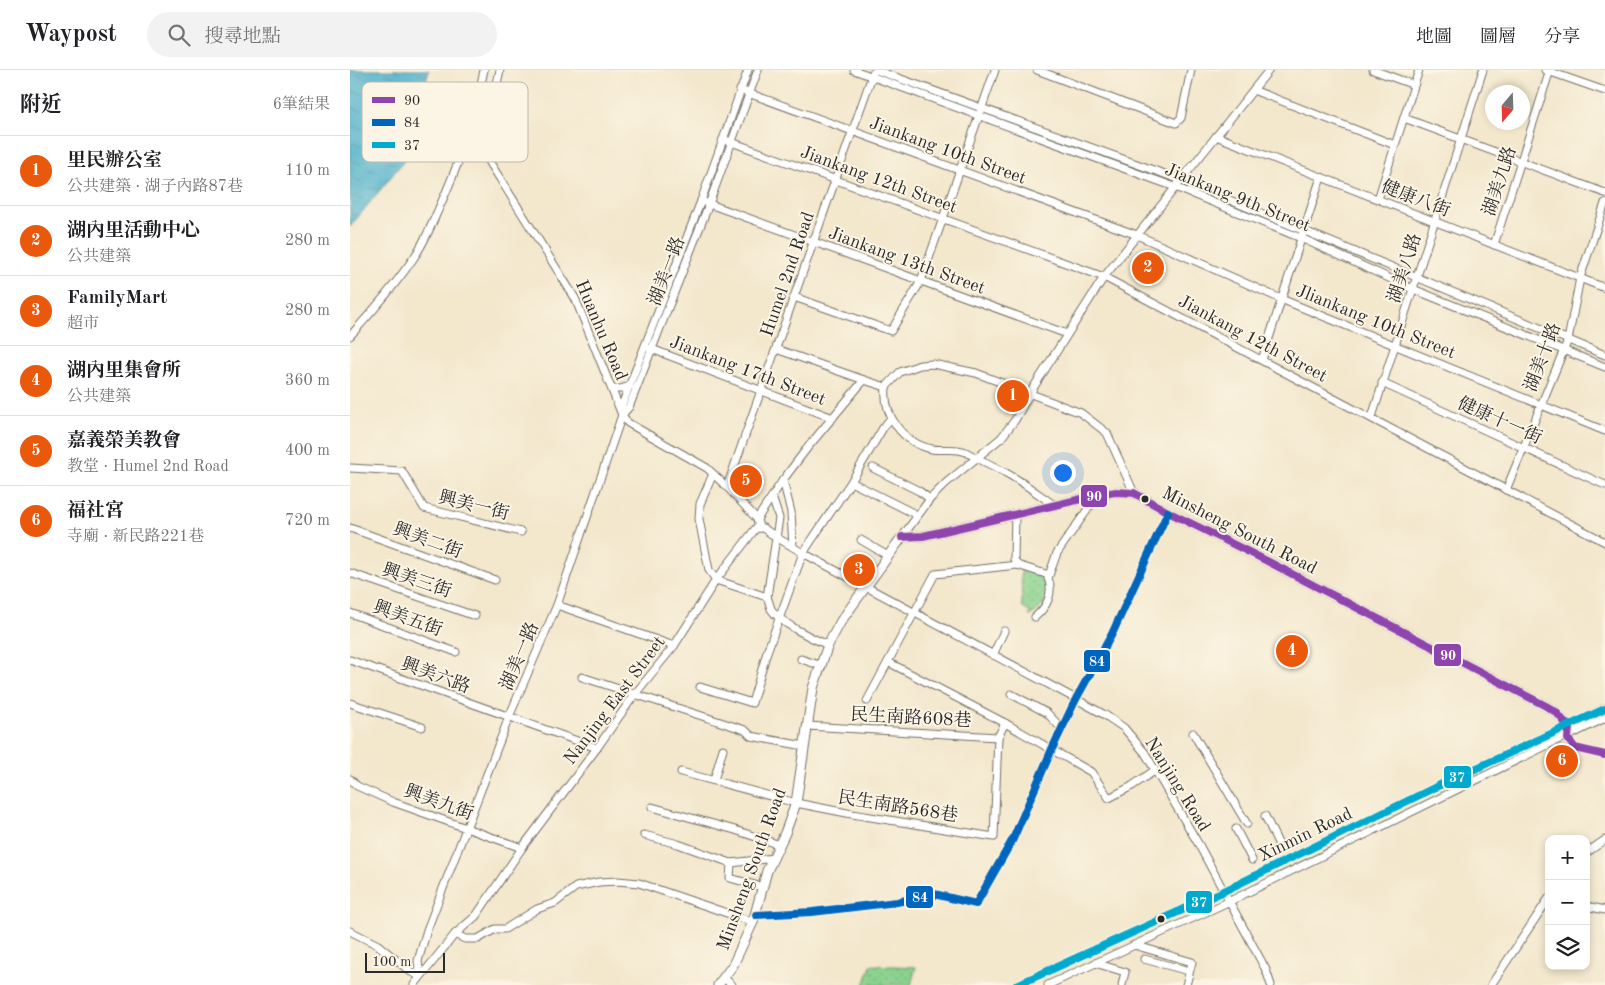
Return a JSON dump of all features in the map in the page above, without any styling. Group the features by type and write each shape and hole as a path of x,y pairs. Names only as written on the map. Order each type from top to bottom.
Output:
{"main road":[{"name":"Minsheng South Road","path":"721,982 733,965 754,918 767,871 780,845 796,804 814,688 828,645 841,621 902,536 923,536 1094,496 1116,492 1134,493 1546,706 1556,712 1569,731"},
{"name":"Xinmin Road","path":"1569,731 1605,709"},
{"name":"Xinmin Road","path":"1569,731 1605,717"}],"street":[{"path":"626,406 630,386 648,348 748,70"},
{"name":"湖美一路","path":"420,976 418,960 427,930 468,828 509,717 557,605 622,415 708,204 758,70"},
{"name":"Jiankang 9th Street","path":"854,70 874,72 1302,234"},
{"path":"794,297 891,331 921,281 995,70"},
{"path":"1037,70 1176,123 1181,118 1191,70"},
{"path":"902,536 930,499 946,483 1001,438 1015,420 1030,393 1104,277 1269,70"},
{"path":"1373,70 1414,85"},
{"path":"1378,199 1419,70"},
{"name":"湖美八路","path":"1372,417 1483,70"},
{"path":"1548,71 1605,91"},
{"name":"湖美九路","path":"1494,245 1548,71"},
{"name":"Humel 2nd Road","path":"727,487 874,72"},
{"path":"740,90 749,94"},
{"path":"1253,90 1395,146"},
{"name":"Jiankang 10th Street","path":"749,94 1137,235"},
{"name":"Jiankang 9th Street","path":"980,112 1181,180 1302,234 1414,289 1605,367"},
{"path":"1404,118 1605,193"},
{"name":"健康八街","path":"1216,136 1605,288"},
{"path":"723,139 731,143"},
{"name":"Jiankang 12th Street","path":"731,143 943,217 1104,277 1372,417 1605,542"},
{"path":"350,336 415,255 432,225 459,162"},
{"name":"Huanhu Road","path":"490,162 576,298 622,415 628,423 707,468 756,519 759,528"},
{"path":"1262,360 1321,177"},
{"path":"701,201 708,204"},
{"name":"湖美十路","path":"1506,490 1522,447 1568,340 1580,278 1605,203"},
{"name":"Jiankang 13th Street","path":"708,204 1067,334"},
{"path":"1302,234 1416,277 1605,355"},
{"name":"Jliankang 10th Street","path":"1137,235 1281,299 1605,431"},
{"name":"Jiankang 17th Street","path":"648,348 833,418"},
{"name":"Jiankang 17th Street","path":"756,519 782,480 864,380 776,348"},
{"path":"1054,505 987,462 963,451 932,449 902,433 894,425 886,404 886,387 900,372 920,365 933,364 976,373 1080,413 1107,433 1134,493"},
{"path":"864,380 886,387"},
{"name":"健康十一街","path":"1382,383 1605,485"},
{"path":"612,389 630,386"},
{"path":"700,687 752,703 766,652 803,553 891,418"},
{"path":"873,468 919,491 930,499"},
{"name":"興美一街","path":"350,469 402,471 424,508 521,532"},
{"path":"713,474 700,504 698,519 709,570 716,580 767,598"},
{"path":"782,480 789,500 793,525 793,547"},
{"path":"851,482 918,515"},
{"path":"1036,617 1044,610 1049,598 1051,586 1048,578 1056,554 1095,499 1094,496"},
{"path":"772,497 779,518 767,598 772,610 779,616 805,635 828,645"},
{"path":"456,934 465,939 478,938 495,929 505,928 537,909 555,903 576,887 618,881 639,883 754,918 897,902 934,894 976,904 1013,840 1052,749 1076,699 1116,626 1168,512"},
{"path":"1015,515 1014,559 1017,565"},
{"name":"興美二街","path":"350,528 495,580"},
{"name":"Nanjing East Street","path":"414,985 456,934 476,916 522,848 635,694 674,646 716,580 756,528 759,528"},
{"path":"759,528 763,528 776,538 866,586"},
{"path":"861,540 888,556"},
{"path":"867,701 935,574 1017,565 1049,575"},
{"name":"興美三街","path":"350,573 475,616"},
{"name":"Nanjing Road","path":"866,586 1076,699 1124,728 1145,753 1230,901 1266,970 1271,985"},
{"path":"557,605 674,646"},
{"name":"興美五街","path":"350,614 456,652"},
{"path":"993,655 1004,631"},
{"name":"興美六路","path":"350,660 597,748"},
{"path":"801,660 822,666"},
{"name":"民生南路608巷","path":"888,662 1005,723 1091,772 1109,798 1132,786 1154,771"},
{"path":"582,676 745,730 751,736 804,746"},
{"path":"1011,694 1047,713 1062,729"},
{"path":"350,702 422,727"},
{"path":"998,737 1005,723"},
{"name":"民生南路608巷","path":"807,726 998,737"},
{"path":"1569,731 1568,739 1574,748 1605,755"},
{"name":"Xinmin Road","path":"1017,985 1224,891 1440,786 1569,731"},
{"name":"Xinmin Road","path":"1048,985 1060,983 1094,963 1230,901 1569,731"},
{"path":"1193,733 1247,824"},
{"name":"民生南路568巷","path":"681,772 796,804 994,837 998,737"},
{"path":"714,780 723,749"},
{"name":"興美九街","path":"350,779 357,786 393,802 522,848"},
{"path":"652,807 735,830 780,845"},
{"path":"1265,816 1280,846"},
{"path":"1236,829 1252,860"},
{"path":"644,835 678,844 731,863 774,858"},
{"path":"1590,849 1605,840"},
{"path":"731,863 730,878 762,887"},
{"path":"1491,985 1545,904"},
{"path":"1590,907 1605,910"},
{"path":"350,931 378,945 420,976"},
{"path":"1134,945 1192,962 1186,985"},
{"path":"1144,959 1190,971"},
{"path":"1094,963 1125,972 1122,984 1131,985"},
{"path":"721,982 732,985"}],"green space":[{"path":"1021,569 1046,576 1048,582 1046,599 1040,609 1029,616 1030,612 1024,609 1022,605"},
{"path":"871,965 916,967 911,985 864,985"}],"water":[{"path":"350,70 429,70 426,82 362,82 362,162 403,162 350,227"}],"transit line":[{"name":"90","path":"902,537 923,536 1103,494 1116,492 1134,493 1546,706 1556,712 1569,727 1568,739 1575,748 1605,755"},
{"name":"84","path":"756,915 812,912 897,902 934,894 976,904 1013,839 1052,749 1076,699 1112,634 1168,512"},
{"name":"37","path":"1017,985 1224,891 1440,785 1605,709"}],"place":[{"name":"湖內里活動中心","path":"1148,268"},
{"name":"里民辦公室","path":"1013,396"},
{"name":"嘉義榮美教會","path":"746,481"},
{"name":"FamilyMart","path":"859,570"},
{"name":"湖內里集會所","path":"1292,651"},
{"name":"福社宮","path":"1562,761"}]}
